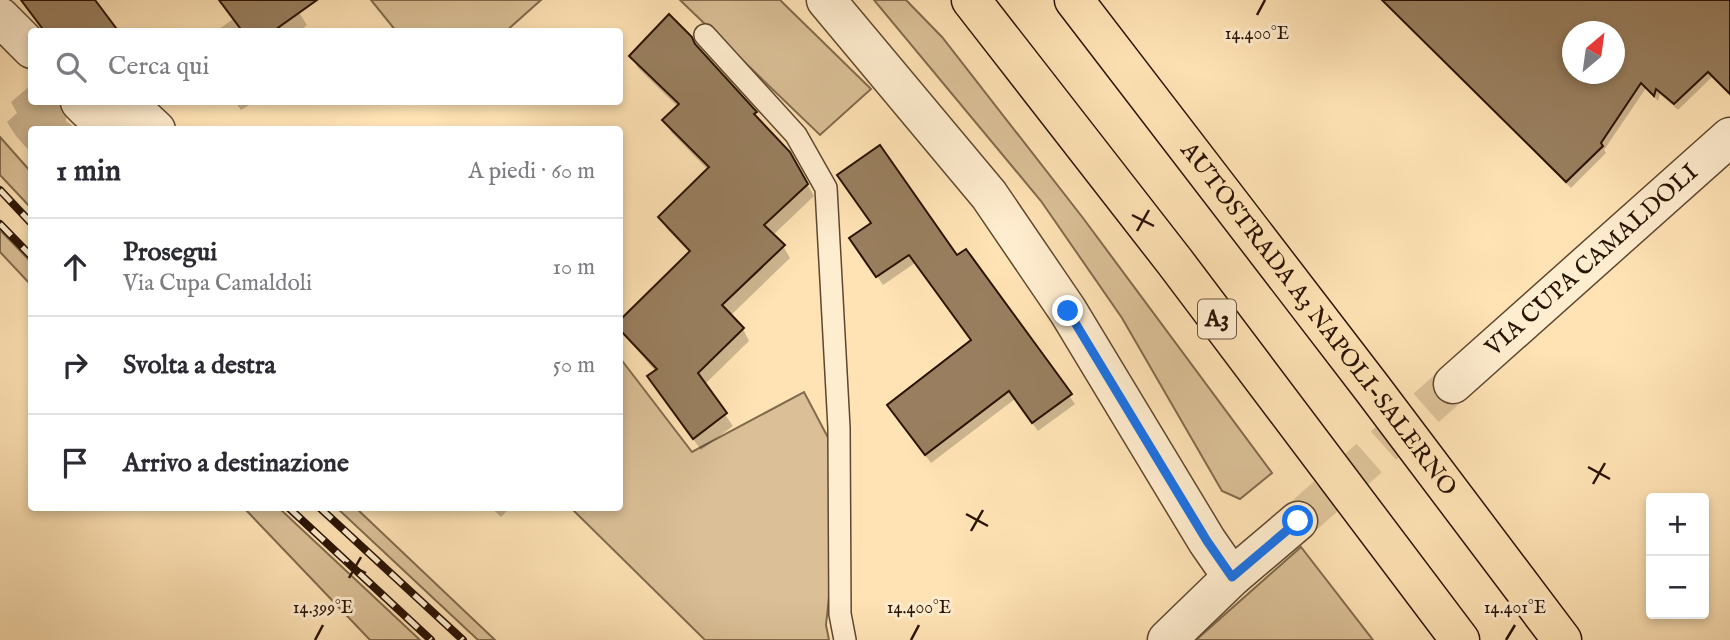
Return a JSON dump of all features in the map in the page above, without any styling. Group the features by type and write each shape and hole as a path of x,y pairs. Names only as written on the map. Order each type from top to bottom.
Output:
{"highway":[{"name":"A3","path":"971,0 1175,261 1460,640"},
{"name":"AUTOSTRADA A3 NAPOLI-SALERNO","path":"1074,0 1381,398 1563,640"}],"street":[{"path":"826,0 989,195 1068,311 1207,541 1232,577"},
{"path":"0,17 28,45"},
{"path":"83,105 88,110 142,117 152,126"},
{"name":"VIA CUPA CAMALDOLI","path":"1453,384 1730,137"},
{"path":"1167,640 1232,577 1298,521"}],"lane":[{"path":"705,35 796,135 826,188 839,428 840,614 845,640"}],"shaded area":[{"path":"371,0 541,0 510,28 394,28"},
{"path":"680,0 780,0 871,89 820,135"},
{"path":"874,0 906,0 942,37 1083,218 1272,473 1240,499 1222,491 1122,318 1041,201"},
{"path":"0,137 28,169 28,205 0,175"},
{"path":"0,230 28,259 28,282 0,252"},
{"path":"623,362 692,452 804,392 843,466 826,625 829,640 705,640 574,511 623,511"},
{"path":"247,511 282,511 420,640 370,640"},
{"path":"340,511 359,511 495,640 478,640"},
{"path":"1301,547 1373,640 1196,640"}],"building":[{"path":"21,0 95,0 116,28 42,28"},
{"path":"219,0 317,0 278,28 240,28"},
{"path":"1382,0 1730,0 1730,94 1708,72 1674,104 1656,89 1654,96 1641,83 1601,143 1603,146 1566,182"},
{"path":"669,14 692,37 695,44 757,112 754,114 790,152 808,184 764,225 785,245 722,305 744,328 698,373 727,413 693,439 647,376 657,369 623,333 623,317 690,251 658,217 709,167 662,120 679,104 629,56"},
{"path":"880,145 957,255 966,249 1072,394 1032,423 1009,391 925,455 887,405 971,340 909,255 876,277 849,238 871,223 837,175"}],"tunnel":[{"path":"1298,521 1453,384"}],"railway":[{"path":"0,190 28,220"},
{"path":"0,224 28,253"},
{"path":"292,511 431,640"},
{"path":"323,511 463,640"}],"route":[{"path":"1068,311 1207,541 1232,577 1298,521"}]}
